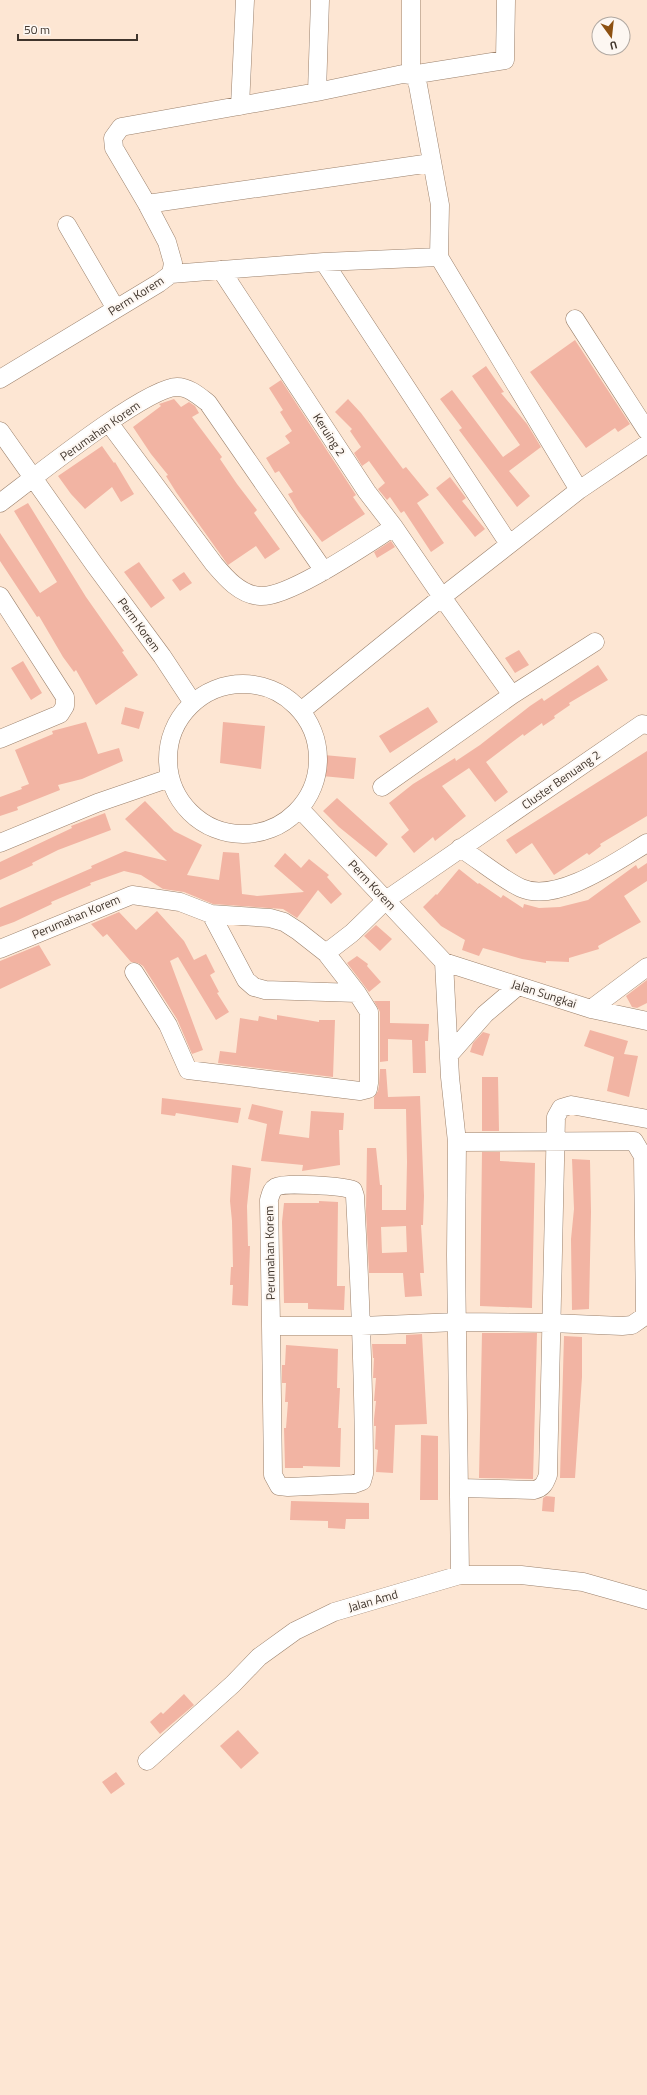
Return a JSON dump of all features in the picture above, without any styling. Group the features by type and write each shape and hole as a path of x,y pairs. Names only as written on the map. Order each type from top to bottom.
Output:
{"street":[{"path":"245,0 240,106 403,74 411,75 505,60 506,0"},
{"path":"317,92 320,0"},
{"path":"411,0 411,75"},
{"path":"411,75 417,80 431,163 440,205 439,257 579,490"},
{"name":"Perm Korem","path":"0,379 171,274 173,263 171,253 147,204 114,148 113,138 121,127 240,106"},
{"path":"147,204 431,163"},
{"path":"67,225 116,309"},
{"path":"171,274 324,262 439,257"},
{"path":"324,262 510,544"},
{"name":"Keruing 2","path":"221,270 367,492 394,527 512,695"},
{"path":"575,319 647,431"},
{"name":"Perumahan Korem","path":"0,503 131,406 164,389 177,386 187,389 208,403 324,571"},
{"path":"109,423 214,564 232,584 259,596 274,595 324,571 394,527"},
{"name":"Perm Korem","path":"0,431 94,564 162,656 193,703"},
{"path":"302,711 442,597 579,490 647,444"},
{"path":"0,596 65,697 65,706 60,714 0,739"},
{"path":"382,787 512,695 595,642"},
{"path":"236,684 261,686 283,695 302,711 314,734 319,760 313,786 300,809 278,826 252,834 225,832 201,821 181,802 170,778 168,751 176,725 193,703 213,690 236,684"},
{"name":"Cluster Benuang 2","path":"460,848 476,839 642,724 647,725"},
{"path":"0,843 90,806 170,778"},
{"name":"Perm Korem","path":"300,809 444,962"},
{"path":"326,953 352,933 386,900 460,848 522,888 556,890 583,880 647,843"},
{"name":"Perumahan Korem","path":"0,949 132,895 180,902 211,914 270,918 284,922 326,953 357,993 369,1012 368,1089 360,1091 188,1070 168,1024 134,972"},
{"path":"211,914 246,980 254,986 265,990 357,993"},
{"path":"444,962 449,1055 457,1142 457,1322 460,1575"},
{"name":"Jalan Sungkai","path":"444,962 591,1009 647,1021"},
{"path":"591,1009 647,967"},
{"path":"449,1055 484,1014 518,986"},
{"path":"460,1488 534,1490 541,1488 546,1482 548,1475 554,1142 556,1117 561,1108 571,1106 647,1119"},
{"path":"271,1326 362,1326 457,1322 551,1323 622,1326 632,1325 645,1316 645,1156 634,1141 457,1142"},
{"name":"Perumahan Korem","path":"312,1185 353,1190 355,1196 362,1326 364,1474 362,1481 354,1484 288,1487 279,1486 275,1481 272,1461 269,1200 271,1191 278,1186 312,1185"},
{"name":"Jalan Amd","path":"147,1761 233,1684 259,1657 295,1631 334,1612 460,1575 522,1575 583,1582 647,1600"}],"building":[{"path":"575,340 630,424 618,432 615,428 586,448 530,372"},
{"path":"486,366 504,392 501,393 527,424 541,447 509,471 530,496 517,507 459,430 462,428 440,399 452,390 503,457 520,445 472,376"},
{"path":"281,380 356,495 353,497 365,514 322,542 298,511 288,494 293,492 279,471 275,473 266,458 290,443 285,436 292,431 280,412 283,410 269,388"},
{"path":"174,399 181,407 189,402 195,406 199,413 192,417 222,457 220,459 257,510 254,513 280,549 265,559 256,546 228,565 176,492 166,476 168,475 151,454 133,427 161,406 159,404"},
{"path":"348,399 361,413 403,469 406,467 429,495 417,503 444,543 431,552 404,511 401,513 390,497 387,500 378,489 385,483 369,461 362,466 354,453 361,447 350,431 352,429 335,412"},
{"path":"102,446 114,463 115,462 134,494 121,502 112,487 85,509 71,494 58,476"},
{"path":"450,477 466,498 462,501 485,529 475,537 436,488"},
{"path":"28,503 86,597 124,651 122,652 138,675 96,705 76,670 74,672 63,657 39,616 37,617 0,561 0,533 40,593 57,582 14,511"},
{"path":"391,541 395,547 377,558 374,552"},
{"path":"139,562 165,598 151,608 124,572"},
{"path":"184,572 192,583 180,591 172,580"},
{"path":"519,650 529,665 515,673 505,658"},
{"path":"23,661 42,693 31,700 11,668"},
{"path":"598,665 608,680 569,703 570,705 554,716 555,718 543,726 542,723 524,736 523,734 486,762 508,792 495,802 469,768 442,786 466,816 435,841 433,837 414,853 401,837 409,830 389,803 413,784 455,758 456,761 480,745 542,698 544,701"},
{"path":"125,707 144,712 139,729 121,724"},
{"path":"428,707 438,722 390,753 379,736"},
{"path":"86,722 98,754 119,748 123,761 82,779 58,785 60,790 17,807 18,810 0,816 0,797 22,789 21,787 29,784 15,750 53,734 52,731"},
{"path":"223,722 265,726 261,769 220,763"},
{"path":"647,751 647,816 600,844 601,846 589,855 587,853 554,875 532,843 516,854 506,840"},
{"path":"324,755 356,758 354,779 322,776"},
{"path":"337,798 388,844 376,857 339,827 323,811"},
{"path":"145,801 174,831 202,845 187,875 219,880 223,852 239,853 242,894 257,896 304,892 274,866 285,853 301,868 309,859 329,875 327,877 342,894 331,904 318,890 297,918 283,909 213,904 184,892 163,889 141,875 124,871 90,883 91,885 51,902 52,904 14,922 0,927 0,908 92,868 91,866 125,851 167,861 125,819"},
{"path":"105,813 111,830 58,850 32,863 33,865 0,880 0,862 72,828 71,826"},
{"path":"647,863 647,881 624,896 641,922 598,946 599,949 569,958 569,962 546,961 546,963 522,959 483,948 479,956 462,950 465,940 441,926 423,907 436,894 437,895 459,869 478,884 479,883 501,898 503,895 523,908 524,904 539,908 560,907 588,900 636,865 638,869"},
{"path":"157,911 184,941 194,960 206,954 215,972 210,975 219,992 217,993 229,1012 216,1020 178,957 170,961 203,1050 192,1054 177,1019 143,966 138,963 131,962 107,934 103,937 91,924 119,912 136,930"},
{"path":"376,925 392,939 380,951 364,936"},
{"path":"39,945 51,965 0,989 0,961"},
{"path":"357,956 368,964 367,966 381,982 369,992 347,963"},
{"path":"647,980 647,1003 637,1008 632,1007 626,996"},
{"path":"374,1001 390,1001 390,1023 429,1024 428,1041 425,1041 426,1073 413,1073 412,1040 388,1039 388,1061 380,1062 380,1012"},
{"path":"277,1015 319,1022 319,1020 335,1020 333,1077 218,1063 220,1051 236,1053 240,1018 258,1021 259,1016 277,1020"},
{"path":"590,1030 628,1041 624,1054 638,1056 629,1097 607,1091 614,1057 584,1046"},
{"path":"483,1032 490,1034 483,1056 470,1052 473,1043"},
{"path":"380,1069 386,1069 388,1097 420,1096 424,1196 423,1225 421,1225 424,1273 420,1273 422,1296 405,1297 403,1273 369,1273 366,1211 367,1148 376,1148 380,1185 382,1185 382,1210 406,1210 406,1109 374,1109 374,1097 378,1091","holes":["406,1226 407,1252 382,1253 381,1227"]},
{"path":"482,1077 498,1077 499,1131 482,1131"},
{"path":"162,1098 241,1108 238,1123 176,1113 175,1116 161,1114"},
{"path":"252,1104 283,1111 279,1134 309,1138 311,1111 344,1113 343,1130 339,1130 340,1165 302,1171 303,1165 261,1161 267,1124 248,1119"},
{"path":"482,1152 500,1152 500,1161 535,1163 532,1308 480,1306"},
{"path":"572,1159 590,1160 591,1212 589,1309 572,1310 571,1239 574,1209"},
{"path":"232,1165 251,1168 247,1206 248,1246 250,1246 248,1306 232,1305 233,1285 230,1285 231,1267 233,1267 230,1201"},
{"path":"319,1201 338,1202 337,1286 345,1286 344,1310 308,1309 308,1303 284,1303 282,1222 284,1203 319,1203"},
{"path":"482,1333 537,1333 533,1479 479,1478"},
{"path":"422,1334 427,1424 395,1425 393,1473 376,1472 378,1450 375,1449 376,1426 374,1426 374,1419 376,1401 374,1401 376,1378 373,1378 374,1358 372,1344 406,1344 406,1335"},
{"path":"564,1336 582,1337 582,1377 575,1478 560,1478"},
{"path":"286,1345 338,1349 337,1388 340,1388 338,1428 341,1428 340,1467 303,1466 303,1468 285,1468 284,1428 286,1428 288,1402 285,1402 286,1383 282,1383 282,1365 285,1365"},
{"path":"421,1435 438,1436 438,1500 420,1500"},
{"path":"546,1496 555,1497 554,1512 542,1511 543,1498"},
{"path":"291,1501 369,1503 369,1519 346,1519 345,1529 328,1528 328,1521 290,1520"},
{"path":"184,1694 194,1705 160,1734 150,1722 161,1712 163,1714"},
{"path":"238,1730 259,1753 241,1769 220,1746"},
{"path":"116,1772 125,1784 111,1794 102,1782"}]}
